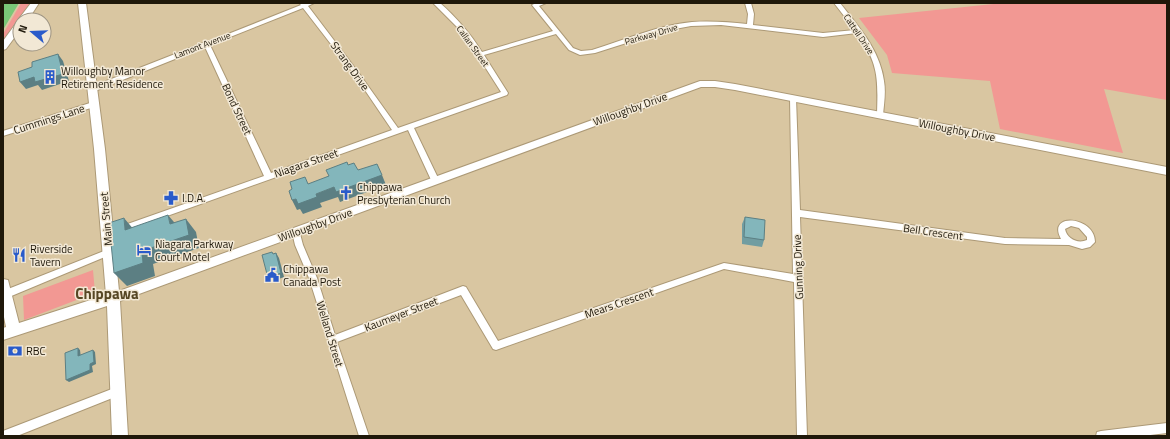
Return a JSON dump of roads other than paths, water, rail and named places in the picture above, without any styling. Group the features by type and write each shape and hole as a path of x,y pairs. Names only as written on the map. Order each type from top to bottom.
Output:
{"street":[{"path":"29,12 35,3"},
{"name":"Main Street","path":"82,3 95,104 114,298 120,436"},
{"name":"Callan Street","path":"436,3 448,12 481,54 505,93"},
{"name":"Parkway Drive","path":"543,3 535,5 571,49 584,54 680,25 710,23 750,26 823,35 859,31"},
{"path":"748,3 751,14 750,26"},
{"name":"Cattell Drive","path":"837,3 859,31 874,55 880,75 880,115"},
{"name":"Lamont Avenue","path":"93,88 306,4"},
{"name":"Strang Drive","path":"306,4 396,131"},
{"path":"481,54 557,32"},
{"path":"3,47 12,35"},
{"name":"Bond Street","path":"206,43 268,176"},
{"name":"Willoughby Drive","path":"9,332 114,298 692,86 708,84 725,85 1167,171"},
{"name":"Niagara Street","path":"108,234 505,93"},
{"name":"Gunning Drive","path":"793,98 802,436"},
{"name":"Cummings Lane","path":"3,134 95,104"},
{"path":"410,126 435,180"},
{"name":"Bell Crescent","path":"796,213 992,240 1021,242 1071,242"},
{"name":"Welland Street","path":"296,232 299,244 313,278 364,436"},
{"path":"9,332 5,300 109,252"},
{"name":"Mears Crescent","path":"467,297 496,346 724,266 799,279"},
{"name":"Kaumeyer Street","path":"332,340 463,290 467,297"},
{"path":"4,436 117,392"},
{"path":"1101,436 1164,431"}],"place":[{"name":"Willoughby Manor Retirement Residence","path":"50,77"},
{"name":"Chippawa Presbyterian Church","path":"346,193"},
{"name":"I.D.A.","path":"171,198"},
{"name":"Niagara Parkway Court Motel","path":"144,250"},
{"name":"Riverside Tavern","path":"19,255"},
{"name":"Chippawa Canada Post","path":"272,275"},
{"name":"RBC","path":"15,351"}],"district":[{"name":"Chippawa","path":"107,293"}]}
